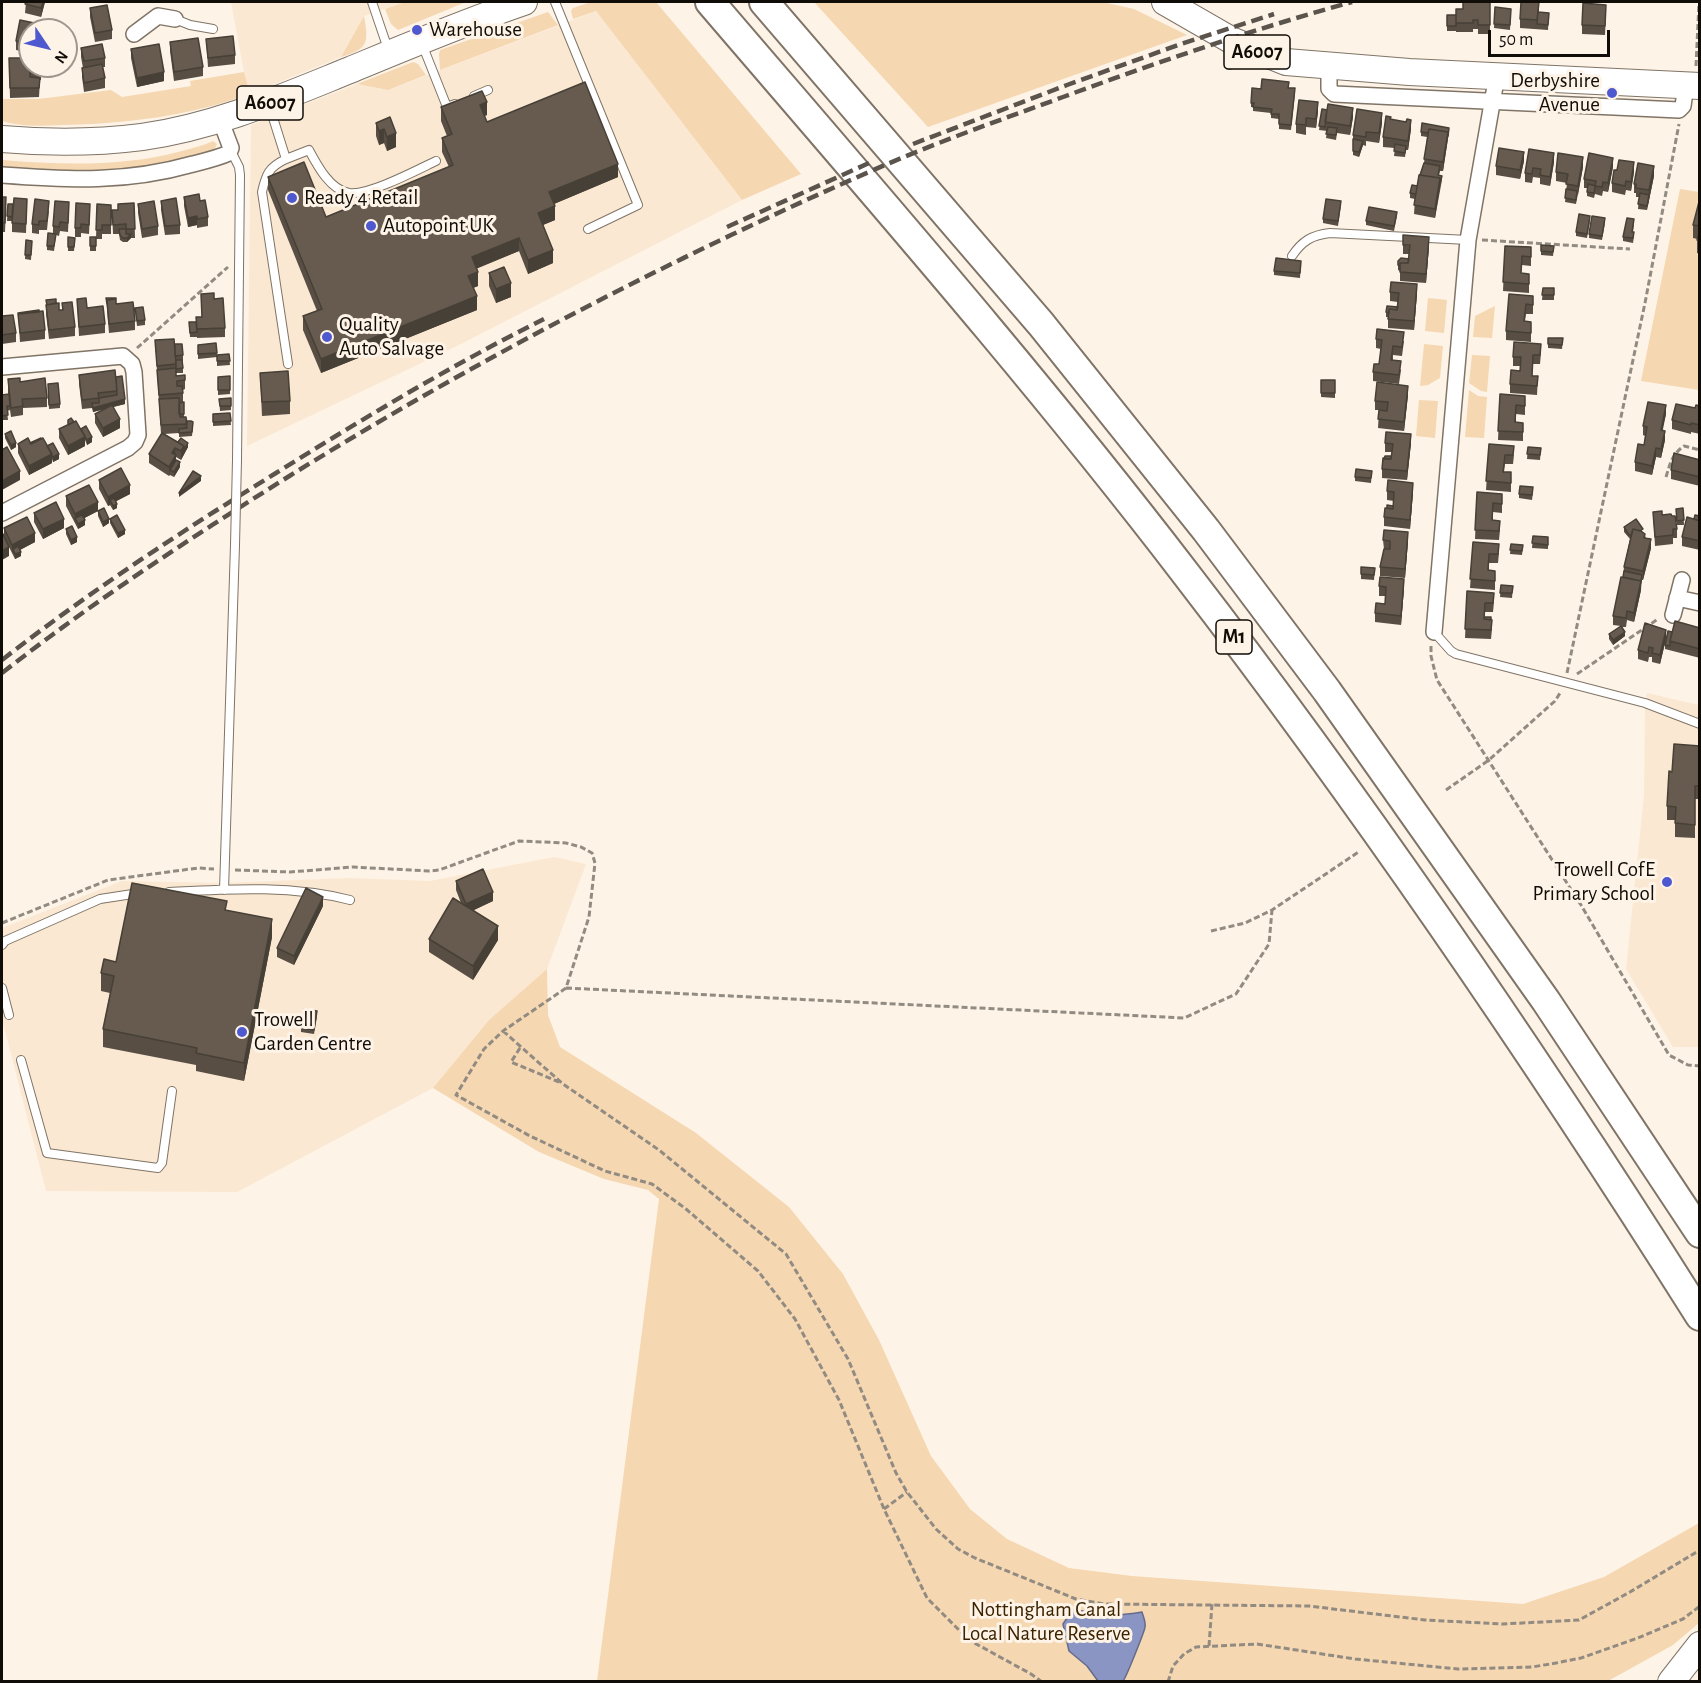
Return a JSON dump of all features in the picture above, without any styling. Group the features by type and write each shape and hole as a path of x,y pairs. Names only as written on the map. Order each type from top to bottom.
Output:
{"highway":[{"name":"M1","path":"710,2 941,270 1135,508 1301,726 1412,880 1509,1021 1700,1316"},
{"name":"M1","path":"764,2 1041,324 1206,530 1327,691 1546,1000 1700,1233"}],"main road":[{"name":"A6007","path":"2,139 53,143 144,137 220,119 268,104 421,40 524,2"},
{"name":"A6007","path":"1165,2 1231,40 1286,62 1329,67 1497,75"},
{"path":"1497,75 1693,86"},
{"path":"1671,1682 1700,1645"}],"street":[{"path":"134,34 156,9 175,19"},
{"path":"1329,67 1329,89 1334,94 1679,110 1693,86"},
{"path":"1434,632 1468,240 1497,75"},
{"path":"2,175 82,180 112,179 176,169 226,155 231,151 220,119"},
{"path":"2,367 118,356 126,358 132,364 134,372 138,435 135,442 128,448 2,513"},
{"path":"1673,615 1682,580"},
{"path":"1677,598 1700,603"}],"lane":[{"path":"372,2 389,53"},
{"path":"555,2 638,205 588,229"},
{"path":"175,19 190,26 213,29"},
{"path":"421,40 447,107 488,90"},
{"path":"268,104 286,159"},
{"path":"288,364 262,192 266,175 276,163 309,150 319,169 337,188 347,193 357,194 436,161"},
{"path":"224,890 237,460 240,175 239,167 231,151"},
{"path":"1292,256 1298,247 1318,234 1468,240"},
{"path":"1434,632 1456,654 1645,703 1700,724"},
{"path":"165,892 254,888 321,892 350,900"},
{"path":"2,945 12,938 100,899 154,893"},
{"path":"2,988 9,1015"},
{"path":"21,1060 47,1153 158,1168 162,1163 172,1091"}],"path":[{"path":"1693,86 1699,2"},
{"path":"1568,683 1679,128 1679,110"},
{"path":"1468,240 1630,249"},
{"path":"126,358 239,258"},
{"path":"1666,477 1671,459 1677,451 1684,446 1700,450"},
{"path":"1446,790 1489,760 1556,700 1577,674 1665,615 1673,615"},
{"path":"1434,632 1431,639 1431,656 1437,680 1581,905 1669,1055 1688,1065 1700,1066"},
{"path":"225,869 290,872 353,867 429,872 519,841 566,843 581,847 592,854 595,863 589,917 566,988"},
{"path":"1210,931 1245,923 1272,910 1360,851"},
{"path":"1042,1682 969,1640 927,1598 884,1509 839,1400 795,1319 758,1270 686,1209 652,1184 605,1171 530,1136 456,1095 484,1049 503,1031 566,988 1184,1018 1236,994 1269,944 1272,910"},
{"path":"503,1031 563,1084 659,1149 786,1254 848,1359 896,1473 907,1492 936,1529 958,1549 975,1558 1076,1599 1104,1604 1309,1606 1425,1620 1492,1623 1579,1620 1700,1550"},
{"path":"520,1048 511,1062 563,1084"},
{"path":"884,1509 907,1492"},
{"path":"1209,1646 1212,1604"},
{"path":"1168,1682 1173,1666 1184,1654 1196,1647 1257,1644 1375,1662 1458,1669 1532,1667 1581,1658 1610,1648 1683,1619 1700,1606"}],"shaded area":[{"path":"231,2 405,2 364,16 341,57 250,94"},
{"path":"596,11 742,200 455,347 247,446 251,125 357,84 388,90"},
{"name":"Trowell CofE Primary School","path":"1647,693 1699,705 1699,1047 1673,1047 1626,969 1644,795"},
{"name":"Trowell Garden Centre","path":"554,857 586,864 547,969 489,1020 433,1088 237,1192 46,1191 2,1019 2,928 122,881 223,883 348,878 430,881"}],"green space":[{"path":"405,2 466,2 398,30 391,24 385,9"},
{"path":"591,2 656,2 801,174 742,200 596,11 573,19 571,11 573,8"},
{"path":"814,2 1102,2 1134,9 1187,35 928,127"},
{"path":"548,12 558,25 440,70 440,50"},
{"path":"364,16 366,39 364,44 357,51 341,57"},
{"path":"413,62 418,64 426,75 388,90 357,84"},
{"path":"244,72 250,94 180,113 133,121 85,124 31,126 2,121 2,99 38,99 111,90 122,97 191,86 190,81"},
{"path":"213,141 217,144 214,150 162,164 135,168 109,171 56,171 2,168 2,160 70,164 137,160 182,151"},
{"path":"1680,189 1699,192 1699,211 1694,238 1700,240 1697,253 1700,254 1699,390 1641,381"},
{"path":"1428,298 1447,300 1444,333 1425,331"},
{"path":"1495,306 1492,338 1473,337 1475,316"},
{"path":"1424,344 1443,346 1440,378 1428,385 1420,386"},
{"path":"1472,355 1490,356 1487,392 1469,383"},
{"path":"1469,390 1478,396 1487,397 1484,438 1465,437"},
{"path":"1419,400 1438,401 1435,438 1416,436"},
{"name":"Nottingham Canal Local Nature Reserve","path":"547,969 548,1015 560,1047 696,1133 789,1207 843,1274 879,1340 931,1456 970,1509 1007,1539 1069,1568 1132,1576 1523,1604 1604,1577 1699,1523 1699,1623 1673,1645 1608,1681 597,1681 659,1199 648,1190 604,1179 539,1152 433,1088 489,1020"}],"water":[{"path":"1073,1609 1107,1615 1142,1612 1144,1630 1123,1681 1098,1681 1087,1666 1069,1651 1063,1624"}],"building":[{"path":"26,2 43,2 41,8 25,4"},
{"path":"1463,2 1490,2 1490,25 1478,25 1478,20 1473,20 1473,23 1456,23 1456,9 1463,9"},
{"path":"1521,2 1539,2 1537,20 1520,19"},
{"path":"1583,3 1606,5 1605,26 1582,25"},
{"path":"107,5 112,30 95,33 90,8"},
{"path":"1495,7 1511,9 1510,25 1494,24"},
{"path":"1538,12 1549,13 1548,25 1537,24"},
{"path":"1447,15 1456,15 1456,26 1447,26"},
{"path":"233,36 235,55 208,58 206,39"},
{"path":"198,38 203,67 174,72 170,42"},
{"path":"102,44 105,58 84,61 81,48"},
{"path":"159,44 164,72 137,78 131,49"},
{"path":"9,58 18,58 18,78 40,78 39,88 10,88"},
{"path":"102,64 105,78 84,83 82,68"},
{"path":"1262,79 1289,82 1288,88 1295,88 1291,125 1279,124 1279,114 1271,114 1272,109 1253,107 1252,88 1261,89"},
{"path":"585,82 618,164 549,192 555,206 538,213 553,250 528,260 519,238 472,257 478,272 468,276 477,296 321,359 303,316 322,309 268,177 304,162 326,217 453,165 442,138 452,134 441,107 482,91 487,102 480,105 487,122"},
{"path":"1299,100 1318,102 1316,119 1306,118 1306,125 1296,124"},
{"path":"1328,104 1353,108 1350,126 1325,122"},
{"path":"1322,109 1327,110 1325,127 1319,126"},
{"path":"1357,109 1382,113 1379,133 1366,132 1366,137 1353,135"},
{"path":"1386,116 1406,122 1407,119 1411,120 1408,141 1383,137"},
{"path":"390,117 396,133 387,137 384,129 379,131 376,123"},
{"path":"1422,123 1449,128 1448,136 1448,132 1429,129 1428,133 1421,132"},
{"path":"1328,127 1337,128 1336,135 1326,134"},
{"path":"1429,129 1448,132 1443,162 1424,159"},
{"path":"1353,139 1363,141 1359,152 1353,151"},
{"path":"1395,144 1406,146 1405,153 1394,151"},
{"path":"1499,148 1524,152 1520,170 1496,166"},
{"path":"1529,149 1554,153 1550,177 1540,175 1541,169 1533,168 1532,174 1525,173"},
{"path":"1558,153 1583,157 1578,186 1566,184 1568,174 1556,172"},
{"path":"1589,153 1613,158 1608,183 1603,182 1602,187 1595,186 1596,181 1584,179"},
{"path":"1619,160 1634,162 1631,182 1626,181 1625,186 1612,183 1614,170 1617,170"},
{"path":"1424,163 1440,166 1438,175 1442,176 1440,183 1440,178 1420,175"},
{"path":"1638,163 1654,166 1649,190 1636,188 1634,184"},
{"path":"1419,175 1440,178 1435,209 1414,205"},
{"path":"1588,184 1596,186 1594,193 1587,192"},
{"path":"1412,185 1417,186 1416,194 1410,193"},
{"path":"1566,189 1577,191 1576,200 1565,198"},
{"path":"1640,193 1649,195 1647,206 1638,204"},
{"path":"199,194 200,201 205,200 208,217 188,218 184,197"},
{"path":"2,197 6,197 5,223 2,222"},
{"path":"14,198 27,199 26,224 12,223"},
{"path":"176,198 180,225 165,226 161,201"},
{"path":"1700,198 1700,226 1693,225"},
{"path":"35,199 49,201 47,221 39,221 39,225 32,224"},
{"path":"1326,199 1341,201 1338,221 1323,219"},
{"path":"55,201 69,202 68,223 60,222 59,227 53,226"},
{"path":"154,201 158,226 142,229 138,204"},
{"path":"76,203 90,204 89,225 81,224 81,228 75,228"},
{"path":"134,203 135,229 126,229 126,224 113,225 112,210 118,210 118,204"},
{"path":"8,204 13,204 12,217 7,216"},
{"path":"97,204 111,205 111,225 102,225 102,230 96,230"},
{"path":"1369,207 1397,212 1394,226 1366,221"},
{"path":"1579,214 1590,216 1587,234 1576,232"},
{"path":"1592,216 1605,218 1602,236 1589,234"},
{"path":"1627,218 1634,219 1633,238 1623,237"},
{"path":"119,229 126,229 126,234 131,234 123,238"},
{"path":"48,233 56,234 54,246 47,246"},
{"path":"1403,235 1429,237 1426,274 1400,272 1400,263 1408,263 1410,245 1403,245"},
{"path":"68,237 75,238 74,247 68,247"},
{"path":"90,237 96,237 96,246 90,246"},
{"path":"26,240 32,241 31,255 25,255"},
{"path":"1541,245 1554,246 1553,252 1541,251"},
{"path":"1505,246 1531,247 1531,257 1522,256 1521,273 1529,274 1529,284 1503,282"},
{"path":"1276,258 1301,261 1300,273 1274,271"},
{"path":"1401,258 1409,259 1408,263 1400,263 1400,267 1398,261"},
{"path":"504,267 511,283 496,289 489,273"},
{"path":"1391,282 1417,284 1414,321 1388,319 1389,309 1397,310 1399,293 1390,292"},
{"path":"1543,288 1554,288 1554,295 1542,295"},
{"path":"214,293 214,299 223,298 225,328 197,329 196,317 202,317 201,294"},
{"path":"1509,294 1533,296 1533,305 1526,304 1524,321 1531,322 1531,333 1506,331"},
{"path":"86,298 87,308 103,306 105,324 79,327 77,299"},
{"path":"56,299 56,303 47,305 46,300"},
{"path":"116,299 116,304 133,302 135,321 109,324 107,300"},
{"path":"72,302 75,327 49,330 46,305 59,303 59,310 63,310 62,303"},
{"path":"1387,306 1398,307 1397,310 1389,309 1389,313 1386,312"},
{"path":"143,307 145,320 137,321 135,308"},
{"path":"39,310 39,312 18,314 18,313"},
{"path":"43,311 45,330 20,333 18,314"},
{"path":"13,315 16,333 2,335 2,316"},
{"path":"189,322 196,322 197,332 190,333"},
{"path":"1377,329 1404,332 1402,347 1393,346 1391,360 1401,361 1399,375 1373,372 1374,364 1379,364 1382,340 1376,339"},
{"path":"1548,338 1563,338 1562,345 1548,344"},
{"path":"174,339 176,364 157,366 155,340"},
{"path":"1514,342 1541,344 1540,355 1533,355 1532,376 1538,376 1537,386 1510,384 1511,370 1520,371 1521,357 1513,357"},
{"path":"216,343 217,353 198,354 198,345"},
{"path":"175,344 182,344 183,355 175,356"},
{"path":"229,354 230,361 217,361 217,355"},
{"path":"176,360 182,360 183,368 176,369"},
{"path":"176,368 176,376 185,375 185,380 177,381 177,386 182,386 183,393 159,395 157,370"},
{"path":"115,370 117,391 98,393 99,398 82,400 79,375"},
{"path":"288,371 290,401 262,402 260,373"},
{"path":"122,376 125,399 93,408 92,403 99,403 99,398 117,395 116,377"},
{"path":"230,376 230,390 218,390 218,377"},
{"path":"20,378 20,382 45,378 47,398 22,399 23,406 11,408 8,379"},
{"path":"1321,380 1335,380 1335,393 1321,393"},
{"path":"1377,382 1408,386 1404,422 1378,419 1379,410 1387,411 1388,402 1375,401"},
{"path":"58,383 60,404 49,405 48,384"},
{"path":"9,394 8,415 2,416 2,395"},
{"path":"1500,394 1525,396 1525,406 1516,405 1515,422 1523,423 1523,432 1498,431"},
{"path":"179,398 180,417 186,417 187,424 161,425 159,399"},
{"path":"231,398 231,406 220,406 219,399"},
{"path":"184,402 184,414 179,414 179,403"},
{"path":"1648,402 1666,405 1661,430 1665,431 1661,449 1656,448 1652,466 1635,462 1638,444 1644,445 1647,427 1643,426"},
{"path":"1676,404 1695,408 1696,405 1700,406 1700,425 1672,420"},
{"path":"112,405 120,419 103,428 95,414"},
{"path":"230,413 231,421 213,422 213,414"},
{"path":"71,418 74,422 68,425 68,420"},
{"path":"76,421 85,437 68,446 59,429"},
{"path":"186,421 193,422 192,432 179,433 179,429 187,428"},
{"path":"86,426 92,437 87,440 81,429"},
{"path":"11,431 16,443 11,445 5,434"},
{"path":"1386,432 1411,434 1407,471 1382,469 1383,458 1391,459 1393,444 1385,443"},
{"path":"162,433 184,446 181,451 175,448 172,453 176,455 169,467 149,454"},
{"path":"28,438 31,444 43,438 52,454 29,466 18,444"},
{"path":"181,438 188,443 184,450 184,446 178,442"},
{"path":"53,443 59,454 53,457 47,446"},
{"path":"1489,444 1514,446 1513,455 1505,455 1503,472 1511,472 1511,483 1486,481"},
{"path":"7,447 20,471 2,481 2,450"},
{"path":"1528,447 1541,448 1540,455 1527,454"},
{"path":"1674,453 1700,460 1700,477 1671,470"},
{"path":"176,460 180,462 174,472 170,470"},
{"path":"121,468 130,485 108,497 99,480"},
{"path":"1356,469 1372,471 1371,478 1355,477"},
{"path":"193,471 201,476 179,493"},
{"path":"1388,480 1413,483 1410,520 1384,517 1385,508 1393,509 1394,492 1387,491"},
{"path":"89,485 98,502 75,514 66,496"},
{"path":"1520,486 1533,487 1532,495 1519,494"},
{"path":"1477,492 1502,494 1502,504 1493,503 1492,520 1500,521 1499,531 1475,530"},
{"path":"114,498 117,504 113,506 110,500"},
{"path":"56,502 64,519 43,529 34,513"},
{"path":"104,508 109,519 103,522 98,511"},
{"path":"1683,508 1684,520 1677,521 1676,509"},
{"path":"1662,511 1662,515 1675,516 1677,529 1673,529 1673,535 1655,537 1653,512"},
{"path":"82,515 85,520 78,524 75,518"},
{"path":"117,515 125,530 118,533 110,519"},
{"path":"1695,515 1700,516 1700,521 1694,519"},
{"path":"27,517 35,533 12,545 4,528"},
{"path":"1687,517 1700,521 1700,541 1682,537"},
{"path":"1636,519 1643,529 1640,531 1633,529 1629,535 1624,527"},
{"path":"72,526 77,537 71,540 66,529"},
{"path":"1633,529 1645,534 1644,538 1651,539 1643,571 1624,567"},
{"path":"1384,530 1408,532 1405,569 1380,567 1384,549 1390,549 1390,541 1383,540"},
{"path":"2,532 9,547 2,551"},
{"path":"1533,536 1548,537 1548,545 1532,543"},
{"path":"1473,542 1499,544 1498,554 1489,554 1488,570 1495,571 1495,581 1470,579"},
{"path":"1511,544 1523,545 1522,551 1510,550"},
{"path":"18,546 21,552 15,554 13,549"},
{"path":"1361,567 1375,568 1374,575 1361,574"},
{"path":"1624,571 1642,575 1641,581 1623,577"},
{"path":"1380,577 1404,579 1401,616 1375,613 1376,603 1385,604 1386,587 1379,586"},
{"path":"1621,577 1641,581 1634,613 1627,611 1626,618 1613,616"},
{"path":"1501,585 1513,586 1512,593 1500,593"},
{"path":"1467,591 1494,593 1493,603 1485,603 1484,619 1492,620 1491,630 1465,629"},
{"path":"1675,621 1700,628 1700,649 1670,641"},
{"path":"1645,623 1666,630 1660,655 1652,653 1653,648 1649,647 1648,653 1638,650"},
{"path":"1621,626 1625,632 1613,640 1609,634"},
{"path":"1668,631 1672,632 1670,646 1665,645"},
{"path":"1674,744 1700,746 1700,786 1695,786 1695,825 1675,823 1676,807 1667,806 1669,771 1672,772"},
{"path":"483,869 493,892 466,904 456,881"},
{"path":"132,883 227,901 225,910 272,919 244,1063 196,1053 197,1048 103,1029 114,976 101,973 104,959 116,962"},
{"path":"306,888 323,897 294,956 277,948"},
{"path":"453,898 498,926 473,966 429,939"},
{"path":"304,1009 317,1011 314,1030 301,1028"}],"railway":[{"path":"2,673 72,620 144,570 291,475 435,389 657,271 808,199 951,138 1170,59 1352,2"},
{"path":"913,144 1067,85 1274,14"},
{"path":"727,227 869,163"},
{"path":"2,660 102,586 241,495 408,393 544,319"}],"place":[{"name":"Warehouse","path":"417,30"},
{"name":"Derbyshire Avenue","path":"1612,93"},
{"name":"Ready 4 Retail","path":"292,198"},
{"name":"Autopoint UK","path":"371,226"},
{"name":"Quality Auto Salvage","path":"327,337"},
{"name":"Trowell CofE Primary School","path":"1667,882"},
{"name":"Trowell Garden Centre","path":"242,1032"}]}
